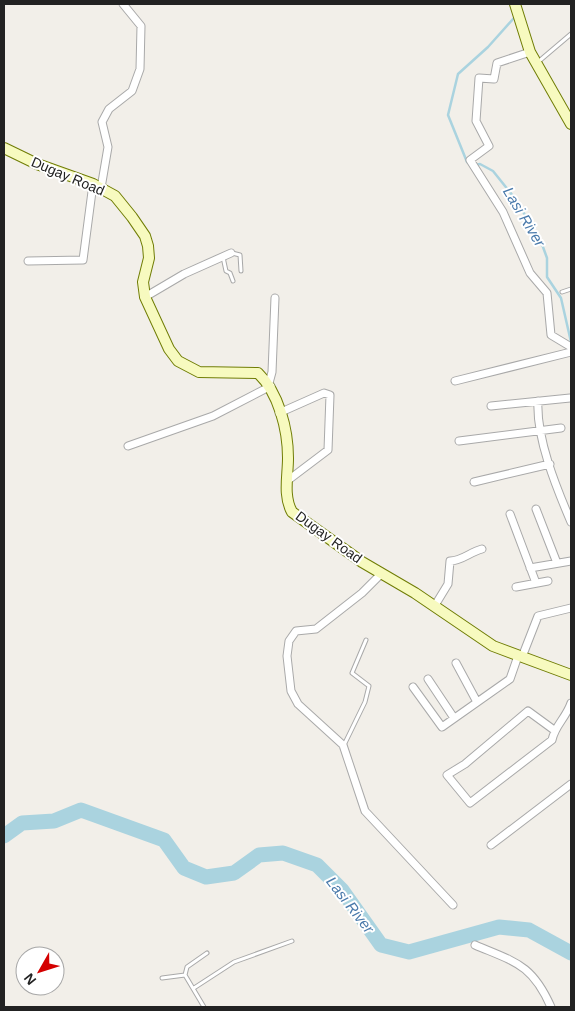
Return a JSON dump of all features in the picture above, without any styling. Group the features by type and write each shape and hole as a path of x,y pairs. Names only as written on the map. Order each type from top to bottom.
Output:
{"street":[{"path":"28,261 83,260 97,186 108,147 102,122 109,109 132,91 140,69 141,26 123,4"},
{"path":"518,5 530,52 571,124"},
{"path":"530,52 497,63 494,79 479,78 476,121 489,146 472,163 503,212 530,273 547,293 551,335 571,347"},
{"name":"Dugay Road","path":"4,148 37,164 97,186 115,196 144,236 148,246 149,258 144,282 145,297 169,349 178,361 199,372 258,373 270,384 280,413 287,444 288,502 292,512 381,574 434,606 493,646 571,675"},
{"path":"145,297 184,274 232,253"},
{"path":"128,446 213,416 270,384 275,298"},
{"path":"455,381 571,352"},
{"path":"280,413 316,395 324,393 330,396 328,450 287,481"},
{"path":"491,406 570,398"},
{"path":"538,401 538,414 550,464 571,522"},
{"path":"459,441 561,428"},
{"path":"474,482 550,464"},
{"path":"536,509 557,563"},
{"path":"510,514 536,583"},
{"path":"434,606 448,584 450,561 458,561 472,551 482,549"},
{"path":"530,568 571,560"},
{"path":"381,574 338,613 316,629 296,631 289,641 288,678 298,704 343,745 365,811 453,905"},
{"path":"516,587 548,581"},
{"path":"413,687 442,727 510,679 538,616 571,608"},
{"path":"456,663 477,702"},
{"path":"428,679 454,718"},
{"path":"554,730 528,711 448,775 470,803 552,740 554,730 567,717 571,703"},
{"path":"491,845 571,784"},
{"path":"475,945 523,966 537,979 550,1007"}],"lane":[{"path":"536,64 571,34"},
{"path":"232,253 240,255 241,270"},
{"path":"223,257 226,271 230,273 233,280"},
{"path":"562,292 571,289"},
{"path":"343,745 365,702 369,686 352,673 366,640"},
{"path":"194,988 234,962 292,941"},
{"path":"204,1007 186,975 187,967 207,953"},
{"path":"162,978 186,975"}],"waterway":[{"name":"Lasi River","path":"470,163 467,162 448,115 458,74 488,47 514,18"},
{"name":"Lasi River","path":"475,165 480,164 493,171 517,201 543,247 547,258 547,277 561,298 571,342"},
{"name":"Lasi River","path":"4,836 22,823 54,821 81,810 164,840 184,868 206,877 234,873 259,855 283,853 317,865 342,890 381,945 409,952 499,927 529,930 571,953"}]}
